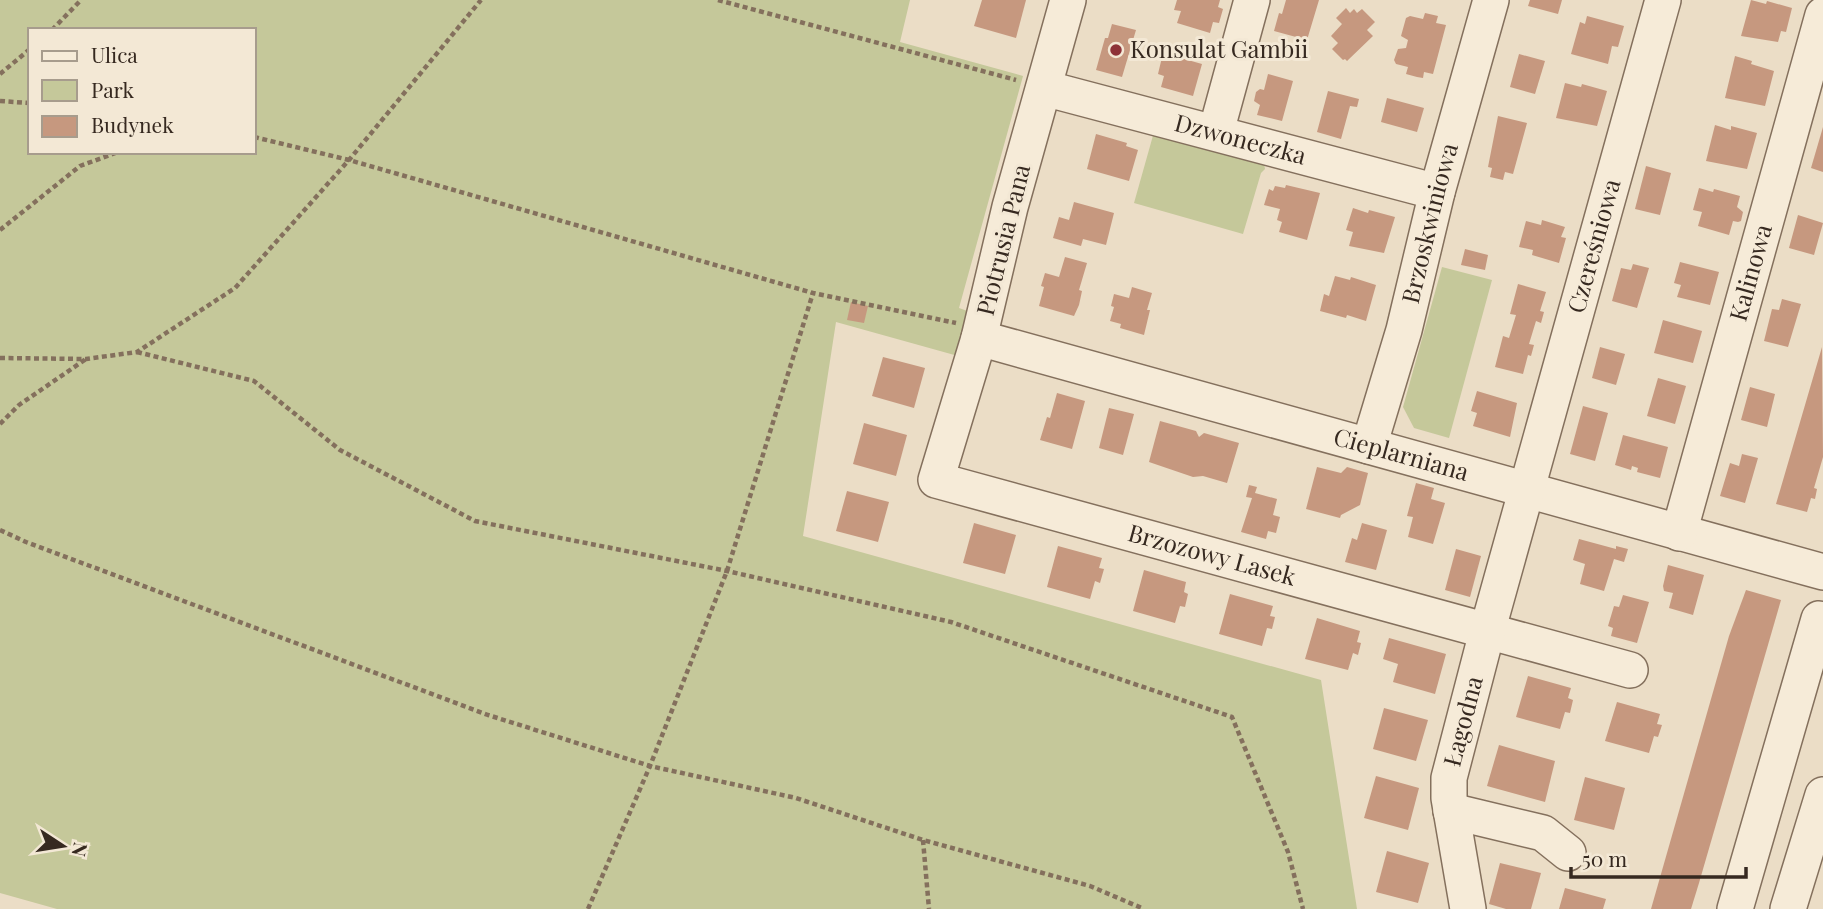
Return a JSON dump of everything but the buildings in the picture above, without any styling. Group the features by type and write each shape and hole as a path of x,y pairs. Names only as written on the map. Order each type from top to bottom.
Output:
{"street":[{"name":"Piotrusia Pana","path":"936,480 981,333 1010,207 1068,0"},
{"path":"1216,132 1252,0"},
{"name":"Brzoskwiniowa","path":"1369,446 1404,330 1437,192 1491,0"},
{"name":"Czereśniowa","path":"1528,491 1663,0"},
{"name":"Kalinowa","path":"1679,533 1823,15"},
{"name":"Dzwoneczka","path":"1044,88 1437,192"},
{"name":"Cieplarniana","path":"981,333 1369,446 1823,572"},
{"name":"Brzozowy Lasek","path":"936,480 1487,632"},
{"name":"Łagodna","path":"1468,909 1451,811 1449,778 1487,632 1528,491"},
{"path":"1735,909 1819,619"},
{"path":"1487,632 1630,670"},
{"path":"1788,909 1823,795"},
{"path":"1451,811 1544,833 1568,853"},
{"path":"1757,833 1807,849"}],"path":[{"path":"54,28 81,0"},
{"path":"137,352 235,288 349,160 481,0"},
{"path":"718,0 1044,88"},
{"path":"0,74 28,51"},
{"path":"0,101 28,103"},
{"path":"256,137 349,160 813,293 981,333"},
{"path":"0,230 80,166 113,154"},
{"path":"588,909 650,766 727,571 813,293"},
{"path":"0,358 86,359 137,352 254,381 340,450 475,521 727,571 951,622 1232,717 1288,852 1303,909"},
{"path":"0,424 19,405 86,359"},
{"path":"0,530 488,715 650,766 796,798 923,840 1090,886 1144,909"},
{"path":"923,840 929,909"}],"green space":[{"path":"0,0 910,0 900,42 1023,76 959,308 976,314 958,356 836,322 803,536 1321,680 1357,909 57,909 0,893"},
{"path":"1154,132 1263,157 1265,169 1261,173 1243,234 1134,203"},
{"path":"1442,267 1492,280 1449,438 1414,428 1403,407"}],"place":[{"name":"Konsulat Gambii","path":"1116,50"}]}
